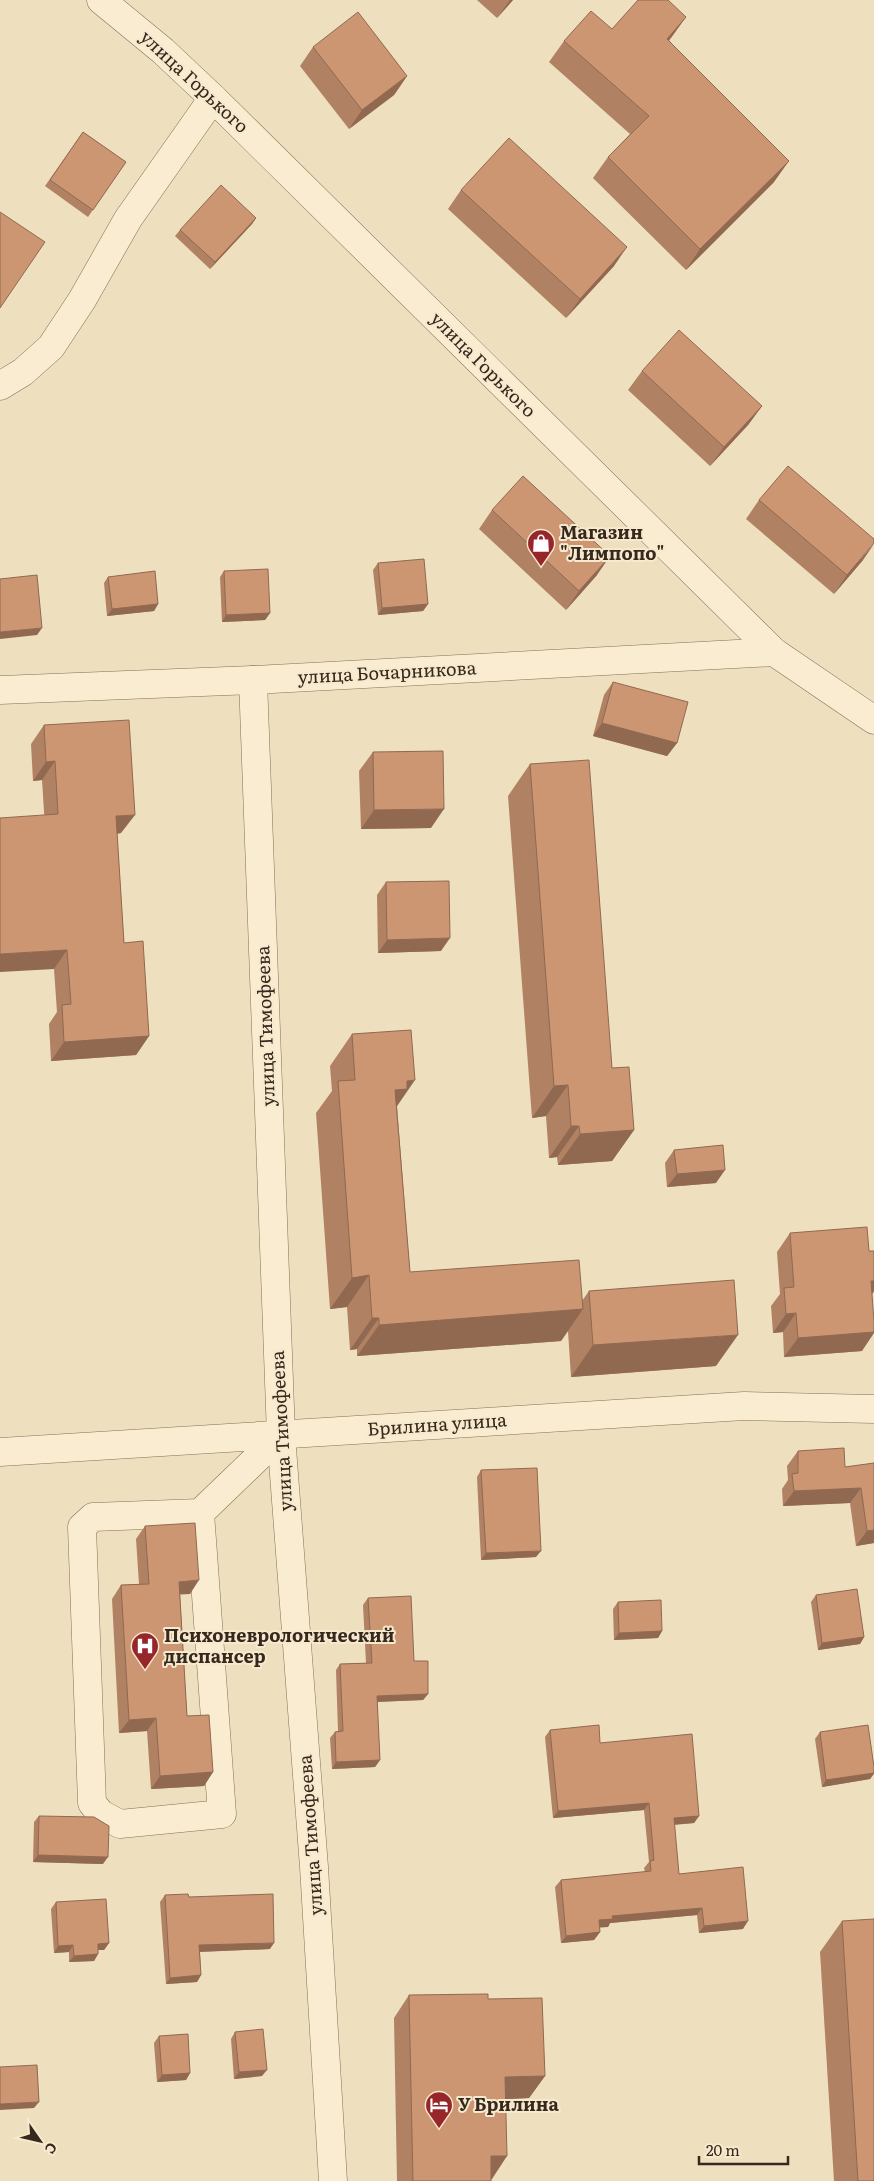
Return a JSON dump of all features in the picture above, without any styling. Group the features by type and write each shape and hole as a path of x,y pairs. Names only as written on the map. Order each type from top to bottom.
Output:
{"street":[{"name":"улица Горького","path":"101,0 163,51 213,98 774,652 874,720"},
{"path":"0,386 23,372 51,347 82,300 128,219 213,98"},
{"name":"улица Бочарникова","path":"0,690 253,680 774,652"},
{"name":"улица Тимофеева","path":"253,680 281,1435 314,1867 333,2181"},
{"name":"Брилина улица","path":"0,1452 744,1406 874,1409"},
{"path":"200,1513 222,1814 120,1824 101,1814 92,1803 82,1527 93,1517 200,1513 281,1435"}],"building":[{"path":"638,0 668,0 686,17 667,39 789,161 700,249 608,157 649,116 564,41 591,11 612,29"},
{"path":"358,12 407,76 362,110 313,47"},
{"path":"83,132 126,162 93,210 50,180"},
{"path":"509,138 627,247 580,299 461,190"},
{"path":"221,185 256,218 215,262 180,230"},
{"path":"0,212 45,242 0,308"},
{"path":"679,330 762,406 724,447 642,371"},
{"path":"788,466 874,539 874,543 847,575 759,500"},
{"path":"523,476 610,556 579,591 492,510"},
{"path":"424,559 428,604 382,608 378,563"},
{"path":"268,569 270,613 226,615 224,571"},
{"path":"155,571 158,604 112,609 108,577"},
{"path":"37,575 42,628 0,632 0,579"},
{"path":"613,682 688,702 677,743 602,723"},
{"path":"129,720 135,815 116,816 124,943 143,941 149,1036 64,1042 62,1005 71,1004 67,950 0,954 0,818 58,814 55,761 46,762 44,725"},
{"path":"443,751 444,809 374,810 373,752"},
{"path":"589,760 612,1068 629,1067 634,1130 580,1134 579,1126 571,1126 568,1085 554,1086 530,764"},
{"path":"449,881 450,938 387,940 386,882"},
{"path":"411,1030 415,1080 407,1081 407,1089 395,1090 410,1272 579,1260 583,1309 379,1325 379,1318 372,1318 369,1275 352,1278 338,1081 355,1080 352,1034"},
{"path":"723,1145 725,1170 677,1174 674,1150"},
{"path":"867,1227 869,1251 874,1251 874,1281 871,1281 874,1332 798,1338 796,1313 786,1314 784,1288 794,1287 790,1233"},
{"path":"734,1280 738,1335 593,1345 589,1291"},
{"path":"844,1448 845,1467 874,1463 874,1530 867,1531 861,1488 794,1491 792,1474 798,1473 798,1451"},
{"path":"537,1468 541,1551 486,1553 481,1470"},
{"path":"195,1523 199,1580 179,1582 187,1716 209,1715 213,1772 160,1776 156,1718 129,1720 121,1585 149,1584 145,1526"},
{"path":"857,1589 864,1637 822,1643 816,1595"},
{"path":"411,1596 414,1661 428,1661 428,1694 377,1696 380,1760 336,1762 335,1732 343,1731 340,1664 372,1663 368,1598"},
{"path":"661,1600 662,1631 619,1633 618,1602"},
{"path":"599,1725 600,1743 692,1734 699,1816 674,1818 679,1874 743,1867 748,1921 704,1926 702,1908 612,1916 613,1919 599,1920 600,1932 566,1936 561,1880 651,1871 650,1861 654,1860 649,1803 558,1811 550,1730"},
{"path":"868,1725 874,1773 826,1780 820,1732"},
{"path":"39,1816 94,1817 109,1826 108,1857 38,1855"},
{"path":"188,1894 189,1897 273,1894 274,1943 199,1945 201,1975 170,1978 165,1895"},
{"path":"106,1899 109,1943 98,1944 98,1954 74,1956 73,1945 58,1946 56,1902"},
{"path":"874,1919 874,2181 858,2181 842,1921"},
{"path":"488,1994 488,1999 542,1998 545,2076 505,2077 507,2156 491,2156 491,2181 413,2181 409,1995"},
{"path":"263,2029 267,2070 239,2072 235,2032"},
{"path":"188,2034 190,2073 162,2075 159,2036"},
{"path":"37,2065 39,2102 0,2104 0,2067"}],"place":[{"name":"Магазин \"Лимпопо\"","path":"541,567"},
{"name":"Психоневрологический диспансер","path":"145,1670"},
{"name":"У Брилина","path":"439,2129"}]}
